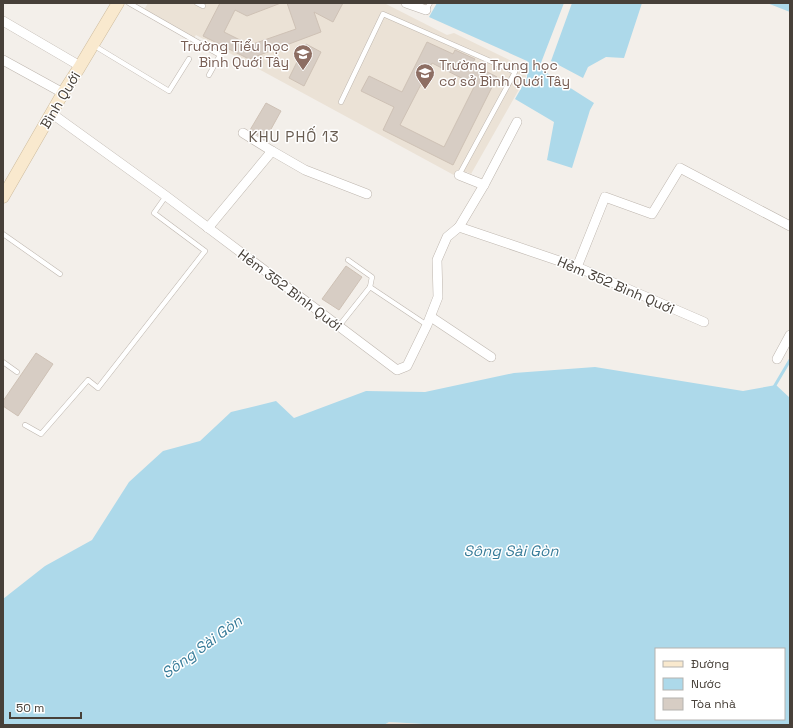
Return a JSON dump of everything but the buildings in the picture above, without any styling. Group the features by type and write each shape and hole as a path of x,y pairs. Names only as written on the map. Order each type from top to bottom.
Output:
{"main road":[{"name":"Bình Quới","path":"3,196 118,3"}],"street":[{"path":"406,3 428,7"},
{"path":"3,21 80,66"},
{"path":"3,60 63,93"},
{"name":"Hẻm 352 Bình Quới","path":"52,113 166,196 397,370 407,366 429,321 438,297 437,260 447,237 459,227 484,186 517,122"},
{"path":"243,133 272,152 304,170 367,194"},
{"path":"208,228 272,152"},
{"path":"577,267 606,197 652,214 680,168 790,226"},
{"path":"459,176 484,186"},
{"name":"Hẻm 352 Bình Quới","path":"459,227 577,267 704,322"},
{"path":"429,321 491,357"},
{"path":"778,359 790,335"}],"lane":[{"path":"129,3 220,55 209,75"},
{"path":"196,3 203,6"},
{"path":"341,102 384,14 515,72 459,176"},
{"path":"93,45 169,91 189,59"},
{"path":"25,425 41,434 88,380 98,388 205,250 154,213 166,196"},
{"path":"3,234 60,274"},
{"path":"338,326 370,287 372,277 348,260"},
{"path":"370,287 429,321"},
{"path":"3,362 17,372"}],"shaded area":[{"name":"Trường Trung học cơ sở Bình Quới Tây","path":"148,3 387,3 386,4 447,35 454,33 524,67 526,77 471,174 467,172 463,180 196,35 194,38 144,10"},
{"path":"389,722 440,725 384,725"}],"water":[{"path":"437,3 564,3 539,68 594,103 590,110 572,168 547,160 554,122 515,99 527,78 527,61 429,17"},
{"path":"572,3 642,3 624,58 606,57 588,67 583,78 551,61"},
{"path":"767,3 790,3 790,12"},
{"name":"Sông Sài Gòn","path":"595,367 743,391 776,385 790,398 790,725 440,725 389,722 384,725 3,725 3,599 45,566 92,540 129,482 163,451 200,441 231,412 276,401 294,418 366,391 425,392 514,373"}],"waterway":[{"path":"774,387 790,360"}],"place":[{"name":"Trường Tiểu học Bình Quới Tây","path":"303,71"},
{"name":"Trường Trung học cơ sở Bình Quới Tây","path":"425,90"}],"district":[{"name":"KHU PHỐ 13","path":"294,137"}]}
